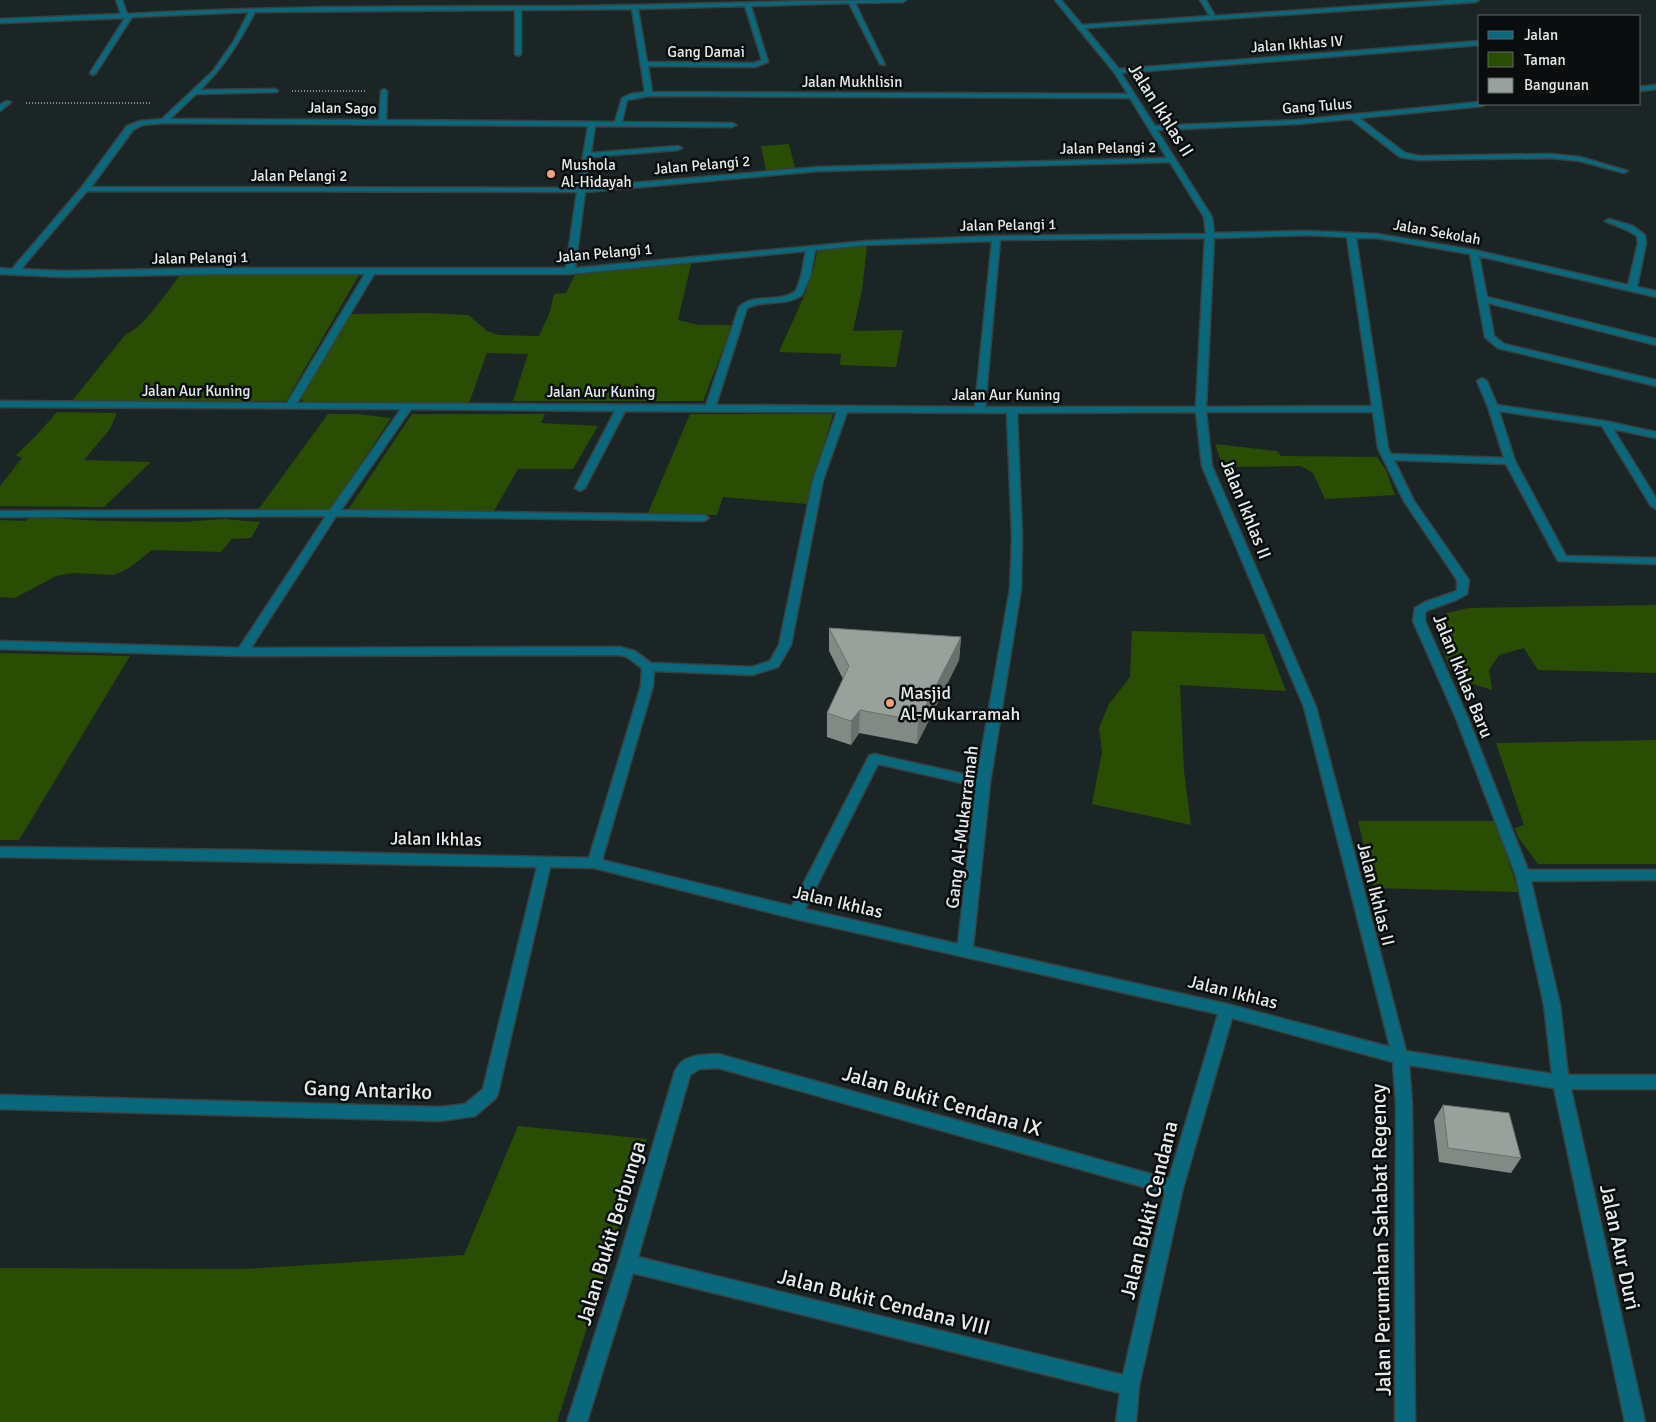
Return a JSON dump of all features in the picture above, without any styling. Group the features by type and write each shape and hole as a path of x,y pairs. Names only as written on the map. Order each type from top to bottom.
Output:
{"street":[{"path":"119,0 128,16"},
{"path":"301,0 303,9"},
{"path":"406,7 412,0"},
{"path":"615,7 619,0"},
{"path":"0,22 253,10 406,7 635,7 719,2 747,4 903,0"},
{"name":"Jalan Ikhlas II","path":"1058,0 1117,71 1208,217 1210,227 1208,236 1201,409 1207,466 1310,706 1400,1057"},
{"path":"1203,0 1213,17"},
{"path":"1079,27 1423,2 1476,0"},
{"path":"850,1 883,64"},
{"name":"Gang Damai","path":"644,64 755,65 766,61 747,4"},
{"path":"518,7 518,54"},
{"path":"635,7 648,94"},
{"path":"164,121 215,72 237,41 253,10"},
{"path":"93,73 128,16"},
{"name":"Jalan Ikhlas IV","path":"1117,71 1478,43"},
{"path":"1641,89 1656,87"},
{"path":"193,92 275,91"},
{"path":"382,123 384,91"},
{"name":"Jalan Mukhlisin","path":"618,124 624,99 631,96 648,94 1132,96"},
{"path":"0,109 4,102"},
{"name":"Gang Tulus","path":"1152,128 1297,122 1478,104"},
{"path":"1353,117 1407,157 1566,157 1624,171"},
{"name":"Jalan Sago","path":"14,272 85,189 130,128 140,123 164,121 592,124"},
{"path":"570,271 592,124 732,125"},
{"path":"588,155 678,148"},
{"name":"Jalan Pelangi 2","path":"85,189 581,190 819,169 1172,160"},
{"path":"1608,221 1630,228 1641,235 1642,243 1632,288"},
{"name":"Jalan Sekolah","path":"1208,236 1307,233 1377,236 1474,252 1656,294"},
{"name":"Jalan Ikhlas Baru","path":"1351,234 1383,448 1409,501 1463,580 1463,591 1458,595 1424,606 1419,611 1419,622 1462,718 1522,876 1552,1005 1562,1082"},
{"name":"Jalan Pelangi 1","path":"0,271 64,274 215,271 570,271 811,247 996,238 1208,236"},
{"path":"980,410 996,238"},
{"path":"710,408 743,307 754,301 786,299 798,293 802,285 811,247"},
{"path":"1474,252 1490,337 1501,346 1656,383"},
{"path":"290,406 371,271"},
{"path":"1483,298 1656,342"},
{"path":"1482,381 1493,407 1510,461 1562,559 1656,561"},
{"name":"Jalan Aur Kuning","path":"0,404 980,410 1376,409"},
{"path":"242,652 333,513 408,407"},
{"path":"1493,407 1605,424 1656,435"},
{"path":"580,488 622,408"},
{"path":"0,646 242,652 620,651 631,654 648,667 752,671 774,664 785,645 818,480 843,409"},
{"name":"Gang Al-Mukarramah","path":"965,952 983,783 1015,601 1017,574 1016,494 1012,410"},
{"path":"1605,424 1656,506"},
{"path":"1387,457 1510,461"},
{"path":"0,514 333,513 704,518"},
{"path":"594,863 647,686 648,667"},
{"path":"796,913 874,759 983,783"},
{"name":"Jalan Ikhlas","path":"0,852 594,863 796,913 1227,1010 1400,1057 1562,1082 1656,1082"},
{"name":"Gang Antariko","path":"0,1102 440,1114 469,1111 490,1093 546,861"},
{"path":"1522,876 1656,875"},
{"name":"Jalan Bukit Cendana","path":"1126,1422 1130,1386 1175,1188 1227,1010"},
{"name":"Jalan Perumahan Sahabat Regency","path":"1400,1057 1404,1104 1405,1422"},
{"name":"Jalan Bukit Cendana IX","path":"696,1062 718,1061 1175,1188"},
{"name":"Jalan Bukit Berbunga","path":"577,1422 627,1263 682,1071 696,1062"},
{"name":"Jalan Aur Duri","path":"1562,1082 1636,1422"},
{"name":"Jalan Bukit Cendana VIII","path":"627,1263 1130,1386"}],"path":[{"path":"275,91 384,91"},
{"path":"4,102 183,102"}],"green space":[{"path":"789,144 795,168 766,170 761,146"},
{"path":"867,246 862,290 853,331 903,330 896,367 840,365 841,354 779,352 807,289 817,251"},
{"path":"691,264 678,320 699,325 731,325 703,401 513,401 528,354 487,353 469,403 304,402 301,398 351,314 426,313 468,315 487,331 499,335 539,336 550,312 554,294 566,293 575,275 636,267"},
{"path":"181,274 359,275 286,401 72,401 126,334 133,331 148,317"},
{"path":"57,412 117,413 110,429 84,460 151,462 104,507 0,506 0,486 22,458 16,455"},
{"path":"328,414 357,414 391,418 330,510 258,510"},
{"path":"412,414 545,414 541,423 598,426 573,469 518,469 494,511 348,510"},
{"path":"690,414 833,414 807,504 723,497 717,515 647,515"},
{"path":"1215,444 1277,451 1281,456 1377,457 1386,470 1395,495 1325,499 1313,473 1301,466 1228,467 1221,461"},
{"path":"32,517 103,521 183,522 224,519 260,522 251,538 232,539 221,552 152,550 129,568 114,575 74,573 56,576 15,598 0,597 0,520 25,521"},
{"path":"1656,605 1656,673 1538,670 1524,648 1499,655 1489,670 1492,690 1463,681 1449,667 1435,626 1447,613 1468,608"},
{"path":"1132,631 1264,634 1286,691 1180,685 1184,771 1191,825 1092,804 1102,752 1099,728 1109,704 1130,677"},
{"path":"0,653 130,656 19,840 0,840"},
{"path":"1656,740 1656,864 1538,864 1518,837 1515,828 1524,825 1496,743"},
{"path":"1358,821 1495,821 1519,892 1374,888"},
{"path":"518,1126 647,1139 557,1422 0,1422 0,1268 246,1269 464,1255"}],"building":[{"name":"Masjid Al-Mukarramah","path":"829,628 961,637 918,721 860,710 851,721 827,713 849,666"},
{"path":"1443,1105 1509,1113 1521,1158 1448,1148"}],"place":[{"name":"Mushola Al-Hidayah","path":"551,174"},
{"name":"Masjid Al-Mukarramah","path":"890,703"}]}
